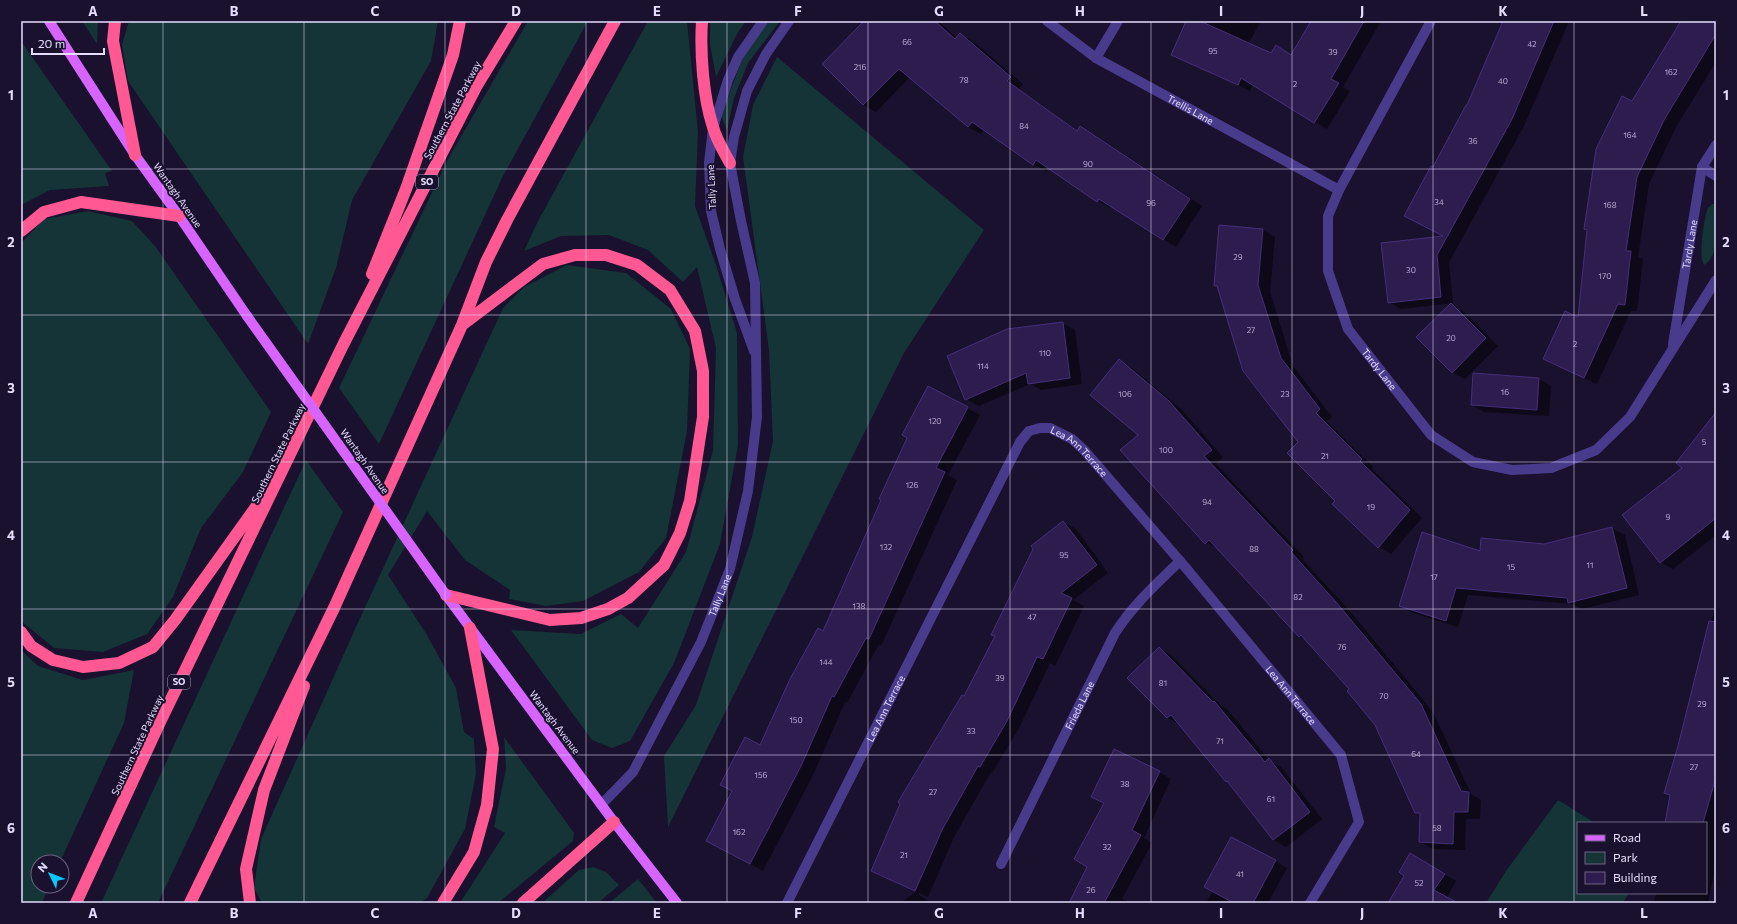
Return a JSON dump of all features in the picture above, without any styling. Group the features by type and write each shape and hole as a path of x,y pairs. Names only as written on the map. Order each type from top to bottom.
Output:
{"highway":[{"path":"115,21 113,41 135,155"},
{"path":"343,345 406,189 453,55 460,21"},
{"name":"Southern State Parkway","path":"76,903 160,722 343,345 476,87 516,21"},
{"path":"190,903 334,608 462,325 486,262 614,21"},
{"path":"702,21 701,41 706,95 713,128 730,163"},
{"path":"21,231 44,212 81,202 179,216"},
{"path":"446,595 550,620 581,618 608,609 628,598 664,565 680,533 690,501 703,417 703,370 695,331 670,290 637,265 606,255 575,255 543,264 462,325"},
{"path":"21,632 31,646 53,660 83,667 119,663 153,647 175,620 239,533 286,463"},
{"path":"250,903 246,869 264,790 334,608"},
{"path":"443,903 474,852 487,805 493,749 470,628"},
{"path":"523,903 614,822"}],"main road":[{"name":"Wantagh Avenue","path":"49,21 135,155 179,216 247,316 470,628 614,822 677,903"}],"street":[{"name":"Tally Lane","path":"756,358 735,299 722,256 711,211 709,163 713,128 728,80 738,57 763,21"},
{"name":"Tally Lane","path":"601,804 633,772 701,642 730,569 748,491 757,417 755,283 730,163 734,137 748,91 766,54 789,21"},
{"name":"Trellis Lane","path":"1047,21 1096,58 1339,190"},
{"path":"1096,58 1118,21"},
{"name":"Tardy Lane","path":"1431,21 1339,190 1328,216 1328,271 1348,329 1431,435 1473,462 1512,470 1551,468 1596,450 1630,417 1716,280"},
{"name":"Tardy Lane","path":"1672,348 1702,167 1716,145"},
{"path":"1702,167 1716,176"},
{"name":"Lea Ann Terrace","path":"787,903 1020,442 1029,431 1040,428 1050,428 1061,432 1084,450 1180,561 1340,755 1358,822 1310,903"},
{"name":"Frieda Lane","path":"1001,864 1115,633 1141,598 1180,561"}],"green space":[{"path":"82,21 98,21 97,44"},
{"path":"129,21 438,21 431,61 352,200 336,268 308,344 128,81 122,45"},
{"path":"528,21 588,21 503,176 379,444 339,388 448,159"},
{"path":"648,21 687,21 698,132 695,206 716,265 737,333 738,445 720,544 674,663 630,741 612,748 592,740 511,630 581,634 621,614 638,628 686,552 713,450 716,348 697,267 683,282 648,250 609,235 561,236 524,251 538,221"},
{"path":"710,21 746,21 737,34 716,77 710,44"},
{"path":"767,21 780,21 748,63 734,98 727,131 721,115 744,55"},
{"path":"21,41 112,171 105,173 109,186 50,190 21,205"},
{"path":"777,57 984,230 904,353 668,827 664,756 696,705 752,537 773,441 769,350 743,157 753,105"},
{"path":"1713,204 1716,204 1717,228 1715,246 1713,254 1704,265 1702,261 1703,228 1708,208"},
{"path":"88,211 132,221 155,246 271,412 243,472 201,528 173,597 147,634 103,652 54,648 21,621 21,243 44,219"},
{"path":"567,265 626,273 671,309 690,349 687,431 666,538 639,572 583,601 546,606 509,599 510,590 465,560 427,511 388,575 427,635 456,688 464,732 474,739 476,774 465,829 427,898 420,903 262,903 254,888 261,839 356,627 503,308 524,287"},
{"path":"306,460 343,512 158,903 101,903"},
{"path":"21,650 38,666 83,680 134,670 124,723 64,854 30,854 30,894 46,894 42,903 21,903"},
{"path":"504,737 574,833 573,841 498,903 460,903 505,833 494,827 506,768"},
{"path":"1558,800 1593,822 1577,822 1577,894 1628,894 1623,903 1486,903 1506,871"},
{"path":"593,867 606,872 619,885 598,903 542,903 579,870"},
{"path":"638,879 657,903 609,903"}],"building":[{"path":"864,21 935,21 955,39 960,33 1011,77 1007,81 1077,131 1080,126 1190,199 1163,240 1099,199 1097,202 1036,160 1033,165 972,122 968,127 899,69 863,105 822,64"},
{"path":"1186,21 1200,21 1271,53 1276,45 1291,55 1311,21 1364,21 1331,79 1339,83 1314,123 1241,78 1238,85 1171,55"},
{"path":"1503,21 1554,21 1512,119 1437,255 1441,297 1388,303 1381,243 1443,236 1404,216 1467,105"},
{"path":"1681,21 1716,21 1716,34 1664,120 1637,177 1626,251 1631,251 1625,305 1618,304 1584,378 1543,359 1565,311 1578,317 1587,230 1584,229 1596,149 1622,96 1632,101"},
{"path":"1219,225 1263,229 1258,285 1281,358 1320,409 1316,413 1362,459 1360,461 1410,510 1378,548 1332,504 1335,501 1287,453 1298,442 1243,371 1217,286 1214,286"},
{"path":"1451,303 1486,338 1452,373 1416,337"},
{"path":"1063,322 1070,378 1028,384 1026,373 965,400 947,356 1007,329"},
{"path":"1119,359 1169,401 1212,450 1204,456 1293,550 1291,552 1336,602 1421,704 1461,791 1469,792 1468,812 1454,812 1453,844 1419,842 1420,813 1415,813 1375,725 1347,691 1349,689 1301,635 1299,637 1209,540 1205,544 1120,450 1138,435 1090,395"},
{"path":"1473,373 1539,378 1537,410 1471,405"},
{"path":"928,386 968,407 936,468 945,472 869,639 866,638 834,697 832,696 801,766 750,864 706,841 732,791 720,785 745,737 760,745 790,679 818,628 823,631 881,500 879,499 907,438 902,435"},
{"path":"1716,412 1716,518 1660,563 1622,515 1682,468 1676,463"},
{"path":"1063,521 1097,565 1061,593 1072,598 1043,659 1037,657 1007,721 980,767 978,766 942,830 915,891 871,871 900,804 898,802 962,695 964,696 995,636 991,635 1033,549 1031,546"},
{"path":"1612,527 1627,588 1568,603 1567,598 1456,588 1446,621 1399,606 1422,532 1480,551 1481,538 1544,544"},
{"path":"1709,621 1716,622 1716,777 1703,822 1665,822 1670,795 1664,793 1678,746"},
{"path":"1159,647 1213,702 1214,701 1265,762 1269,758 1310,812 1273,840 1227,781 1226,782 1171,715 1167,718 1127,678"},
{"path":"1114,749 1160,771 1132,830 1141,835 1104,903 1069,903 1087,867 1074,859 1104,803 1091,797"},
{"path":"1231,837 1276,860 1253,903 1234,903 1204,887"},
{"path":"1410,853 1445,874 1434,890 1458,903 1388,903 1404,876 1399,872"}]}
